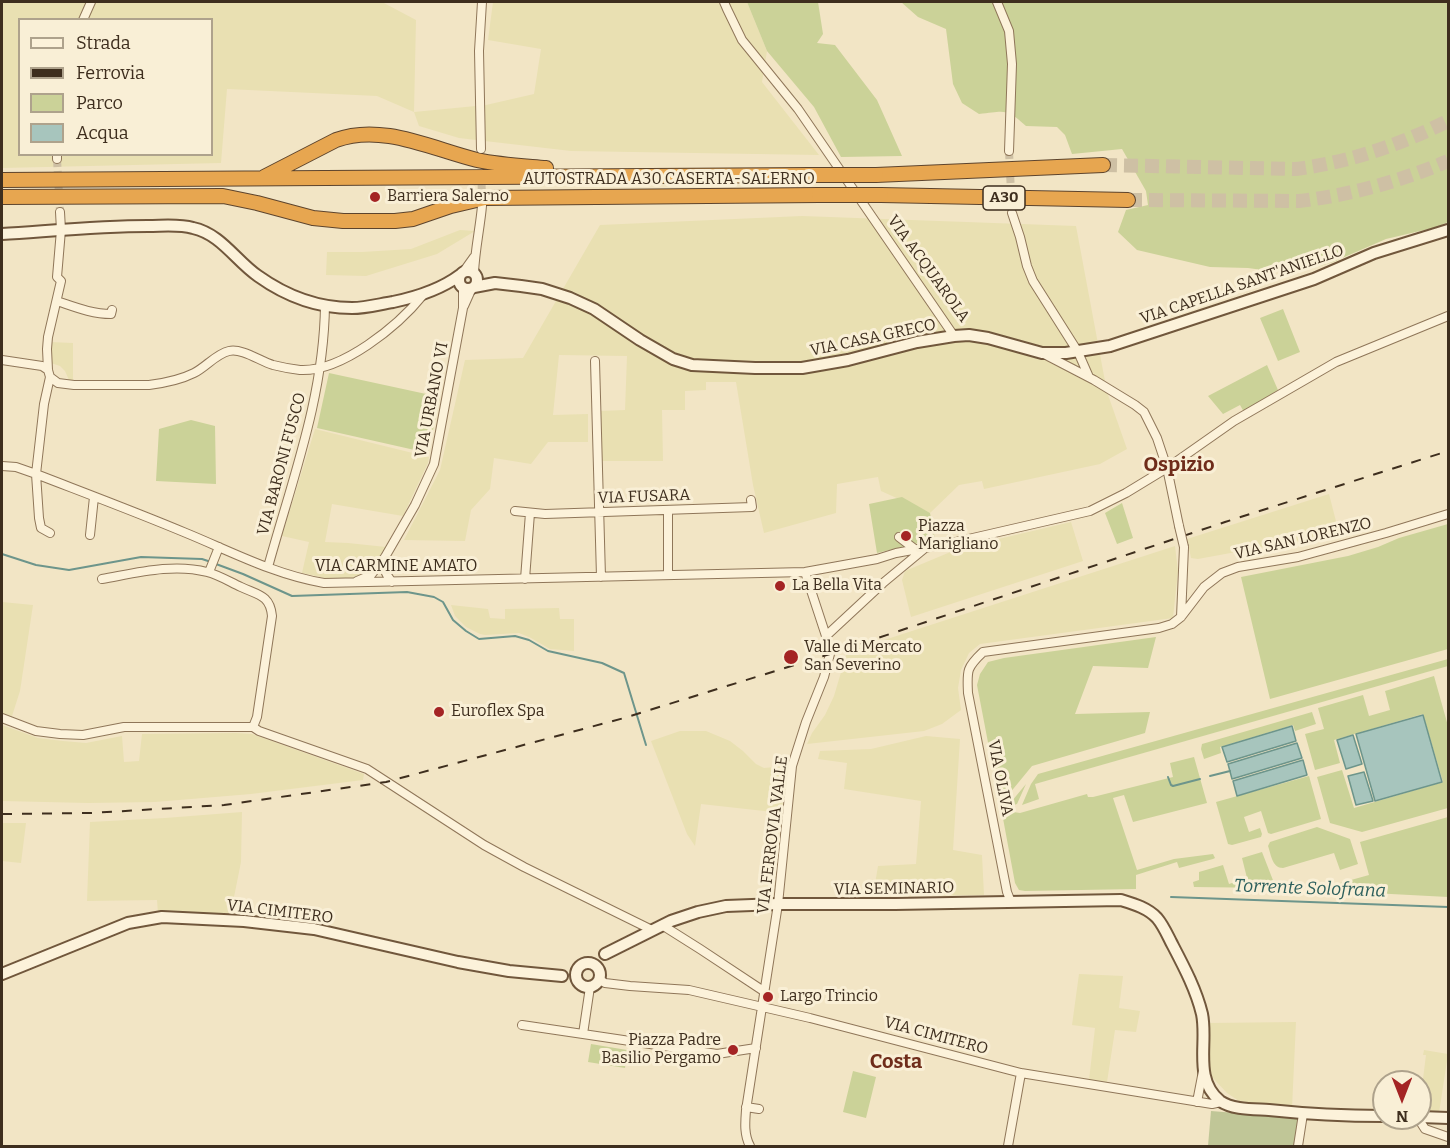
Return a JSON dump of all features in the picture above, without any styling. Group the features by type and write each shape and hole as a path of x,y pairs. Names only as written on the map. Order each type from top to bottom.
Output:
{"highway":[{"path":"261,178 336,140 363,135 380,135 399,139 496,163 632,176"},
{"name":"AUTOSTRADA A30 CASERTA-SALERNO","path":"2,180 876,175 1103,165"},
{"name":"AUTOSTRADA A30 CASERTA-SALERNO","path":"2,197 223,196 313,218 343,221 413,219 460,203 485,198 881,195 1128,200"}],"main road":[{"name":"VIA CASA GRECO","path":"2,234 122,226 193,228 208,232 257,276 286,294 311,303 352,308 423,295 466,280 542,290 570,298 594,309 673,359 692,365 802,368 848,360 916,342 954,336"},
{"name":"VIA CAPELLA SANT'ANIELLO","path":"1042,353 1078,352 1110,346 1314,279 1374,253 1449,230"},
{"name":"VIA ACQUAROLA","path":"954,336 969,335 988,338 1042,353"},
{"path":"1011,902 1121,900 1146,909 1157,918 1177,953 1195,993 1202,1015 1203,1070 1210,1090 1221,1102 1237,1107 1303,1114 1372,1116"},
{"name":"VIA SEMINARIO","path":"778,904 1011,902"},
{"name":"VIA CIMITERO","path":"577,975 581,965 671,921 726,906 778,904"},
{"name":"VIA CIMITERO","path":"2,974 128,923 162,917 244,921 314,929 458,962 509,971 562,976 577,975"},
{"path":"596,979 605,954"},
{"name":"VIA CIMITERO","path":"577,975 583,986 596,979 595,964 588,963"},
{"path":"1432,1117 1449,1118"}],"street":[{"path":"84,18 91,2"},
{"path":"481,149 479,51 482,2"},
{"name":"VIA ACQUAROLA","path":"724,2 742,40 798,109 954,336"},
{"path":"997,2 1009,31 1012,63 1009,152"},
{"path":"466,280 475,256 482,206"},
{"path":"50,533 41,528 36,474 49,373 48,337 61,281 57,277 62,230 60,212"},
{"path":"1012,213 1027,266 1034,281 1078,352 1089,377"},
{"name":"VIA URBANO VI","path":"352,583 371,575 385,557 415,505 434,464 463,308 466,280"},
{"path":"2,360 42,366 58,382 74,385 162,384 195,372 230,351 244,353 273,365 302,370 336,362 366,345 411,310 423,295"},
{"path":"57,301 101,314 111,314 112,310"},
{"name":"VIA BARONI FUSCO","path":"268,567 304,448 315,402 325,324 325,305"},
{"name":"VIA CARMINE AMATO","path":"2,466 16,467 36,474 303,580 324,583 805,572 951,543 1090,511 1126,493 1167,468 1234,421 1336,362 1449,316"},
{"name":"VIA ACQUAROLA","path":"1042,353 1089,377 1144,412 1157,438 1167,468"},
{"path":"596,361 601,577"},
{"path":"1167,468 1184,547 1181,617"},
{"path":"90,535 94,497"},
{"name":"VIA FUSARA","path":"515,511 599,513 752,507 751,500"},
{"path":"668,510 668,575"},
{"path":"525,579 530,513"},
{"name":"VIA SAN LORENZO","path":"1181,617 1204,587 1222,573 1238,567 1298,557 1449,514"},
{"path":"826,636 920,549 899,537"},
{"path":"210,570 219,547"},
{"path":"385,557 384,568 392,582"},
{"path":"102,579 153,570 187,568 210,570 263,597 271,604 272,616 257,717 253,727"},
{"name":"VIA FERROVIA VALLE","path":"750,1146 744,1128 746,1107 778,904 792,766 830,654 805,572"},
{"path":"371,575 377,582 386,574"},
{"name":"VIA OLIVA","path":"1011,902 1007,892 968,693 967,673 974,660 983,652 1159,628 1172,624 1181,617"},
{"path":"2,718 36,731 83,735 124,727 253,727 367,769 484,845 524,867 700,949 765,992"},
{"path":"583,1034 596,979"},
{"name":"VIA CIMITERO","path":"596,979 630,986 689,990 810,1018 1021,1073 1197,1102 1212,1104 1221,1102"},
{"path":"522,1025 717,1054 756,1048"},
{"path":"1197,1102 1203,1070"},
{"path":"1008,1146 1021,1073"},
{"path":"1197,1102 1210,1090"},
{"path":"746,1107 759,1109"},
{"path":"1298,1146 1303,1114"},
{"path":"1428,1130 1449,1137"}],"shaded area":[{"path":"2,2 382,2 416,20 414,112 377,96 227,89 221,163 2,168"},
{"path":"493,2 747,2 767,51 762,82 819,155 571,151 459,138 419,126 414,112 486,105 534,94 541,49 488,40"},
{"path":"802,216 1076,226 1107,392 1127,449 1100,464 984,489 982,481 959,485 930,513 881,491 878,477 837,484 836,513 764,533 753,485 736,382 706,382 706,390 685,391 685,410 662,410 663,461 601,461 599,411 625,410 627,356 559,355 553,415 588,414 588,442 548,442 531,464 494,458 490,489 471,510 465,541 404,540 440,470 465,360 523,358 600,225"},
{"path":"460,230 475,231 437,254 366,276 326,275 327,252 411,249"},
{"path":"50,342 73,343 73,380 69,380 60,366 51,363"},
{"path":"315,429 429,457 403,516 332,504 325,542 386,547 377,562 352,579 325,578 302,573 309,542 282,536"},
{"path":"1329,494 1339,533 1198,559 1191,558 1187,539"},
{"path":"1071,522 1083,561 911,617 902,580 905,571 960,548"},
{"path":"1175,546 1178,571 1173,618 980,644 969,653 961,670 958,688 961,710 942,724 924,731 807,744 834,696 847,652"},
{"path":"2,602 33,605 20,691 12,716 2,713"},
{"path":"451,605 488,609 490,618 505,619 505,609 559,608 560,619 574,619 574,651 550,649 519,633 480,634 466,627 455,616"},
{"path":"2,725 38,738 63,741 86,743 122,736 124,762 139,761 142,734 252,734 364,774 363,780 251,794 155,802 2,801"},
{"path":"680,731 706,731 730,741 756,764 764,768 785,766 782,813 701,804 695,846 687,834 651,741"},
{"path":"926,736 960,739 953,850 982,855 984,895 873,896 878,866 916,864 921,801 844,789 847,763 818,759 820,751 871,749"},
{"path":"242,812 241,862 229,913 158,913 157,900 87,901 90,822"},
{"path":"2,823 26,823 21,863 2,861"},
{"path":"1079,974 1123,976 1119,1008 1140,1011 1136,1032 1115,1030 1107,1082 1089,1080 1095,1028 1072,1025"},
{"path":"1296,1022 1292,1108 1239,1101 1227,1093 1211,1076 1208,1070 1208,1023"},
{"path":"1424,1050 1448,1054 1439,1113 1432,1113 1432,1070 1424,1070 1426,1055 1423,1055"}],"green space":[{"path":"747,2 818,2 823,34 817,43 835,45 877,100 902,156 841,157 814,107 767,51"},
{"path":"901,2 1448,2 1448,222 1437,227 1386,239 1333,262 1310,269 1277,272 1248,268 1210,267 1137,250 1118,232 1126,210 1148,205 1146,191 1122,149 1072,154 1065,135 1057,127 1026,126 1005,112 979,114 962,103 953,84 946,29 918,17"},
{"path":"1283,309 1300,352 1278,361 1260,318"},
{"path":"1267,365 1278,390 1244,412 1240,405 1223,414 1208,396"},
{"path":"329,373 440,397 428,453 317,428"},
{"path":"191,420 215,426 216,484 156,481 159,429"},
{"path":"902,497 930,513 935,539 877,553 869,504"},
{"path":"1122,503 1133,538 1117,544 1105,513"},
{"path":"1448,524 1448,649 1270,699 1241,577 1348,556"},
{"path":"1156,637 1148,668 1093,666 1075,714 1150,712 1145,733 1032,766 1000,805 977,685 980,674 988,662"},
{"path":"1448,659 1448,666 1035,784 1039,799 1022,805 1038,774"},
{"path":"1434,676 1448,726 1448,808 1362,832 1330,823 1317,777 1342,770 1354,808 1443,782 1423,714 1334,740 1340,763 1315,770 1305,734 1324,729 1318,708 1363,695 1369,716 1390,710 1385,691"},
{"path":"1312,712 1316,724 1295,731 1293,725 1220,747 1221,753 1204,759 1202,744"},
{"path":"1194,757 1207,803 1133,822 1124,795 1113,798 1137,870 1174,859 1213,854 1215,858 1179,868 1177,862 1136,875 1136,889 1019,890 1015,883 1002,813 1026,784 1017,804 1011,806 1013,812 1020,813 1087,794 1088,797 1093,797 1173,777 1170,763"},
{"path":"1309,776 1321,819 1271,834 1268,833 1261,811 1244,817 1249,832 1260,828 1261,837 1232,845 1228,844 1216,802"},
{"path":"1448,817 1448,897 1315,890 1369,875 1360,842"},
{"path":"1317,827 1350,839 1358,864 1340,870 1334,853 1283,868 1276,866 1268,846 1270,842"},
{"path":"1262,852 1276,888 1194,887 1193,882 1199,880 1199,872 1223,865 1229,884 1247,878 1242,858"},
{"path":"591,1044 627,1050 625,1068 588,1062"},
{"path":"853,1071 876,1077 866,1118 843,1112"},
{"path":"1211,1111 1298,1118 1295,1146 1208,1146"}],"water":[{"path":"1423,715 1442,782 1375,801 1356,734"},
{"path":"1292,726 1296,741 1227,762 1222,747"},
{"path":"1353,735 1362,764 1346,769 1337,740"},
{"path":"1297,743 1302,758 1232,779 1228,764"},
{"path":"1303,760 1307,775 1237,796 1233,781"},
{"path":"1364,772 1373,801 1356,805 1348,776"}],"waterway":[{"name":"Torrente Solofrana","path":"2,554 36,565 69,570 141,557 202,559 211,562"},
{"name":"Torrente Solofrana","path":"216,564 292,596 407,592 434,597 443,602 453,620 479,639 515,636 529,640 548,651 602,663 624,673 646,745"},
{"path":"1210,776 1230,771"},
{"path":"1168,777 1173,786 1200,779"},
{"name":"Torrente Solofrana","path":"1171,897 1448,907"}],"tunnel":[{"path":"1103,165 1296,169 1336,162 1374,151 1411,138 1448,121"},
{"path":"1009,151 1012,213"},
{"path":"57,159 60,212"},
{"path":"481,159 482,201"},
{"path":"1128,200 1299,201 1375,186 1448,161"}],"railway":[{"path":"2,814 91,813 224,805 386,782 624,718 830,654 1225,522 1448,451"}],"place":[{"name":"Barriera Salerno","path":"375,197"},
{"name":"Piazza Marigliano","path":"906,536"},
{"name":"La Bella Vita","path":"780,586"},
{"name":"Valle di Mercato San Severino","path":"791,657"},
{"name":"Euroflex Spa","path":"439,712"},
{"name":"Largo Trincio","path":"768,997"},
{"name":"Piazza Padre Basilio Pergamo","path":"733,1050"}],"district":[{"name":"Ospizio","path":"1179,465"},
{"name":"Costa","path":"896,1062"}]}
